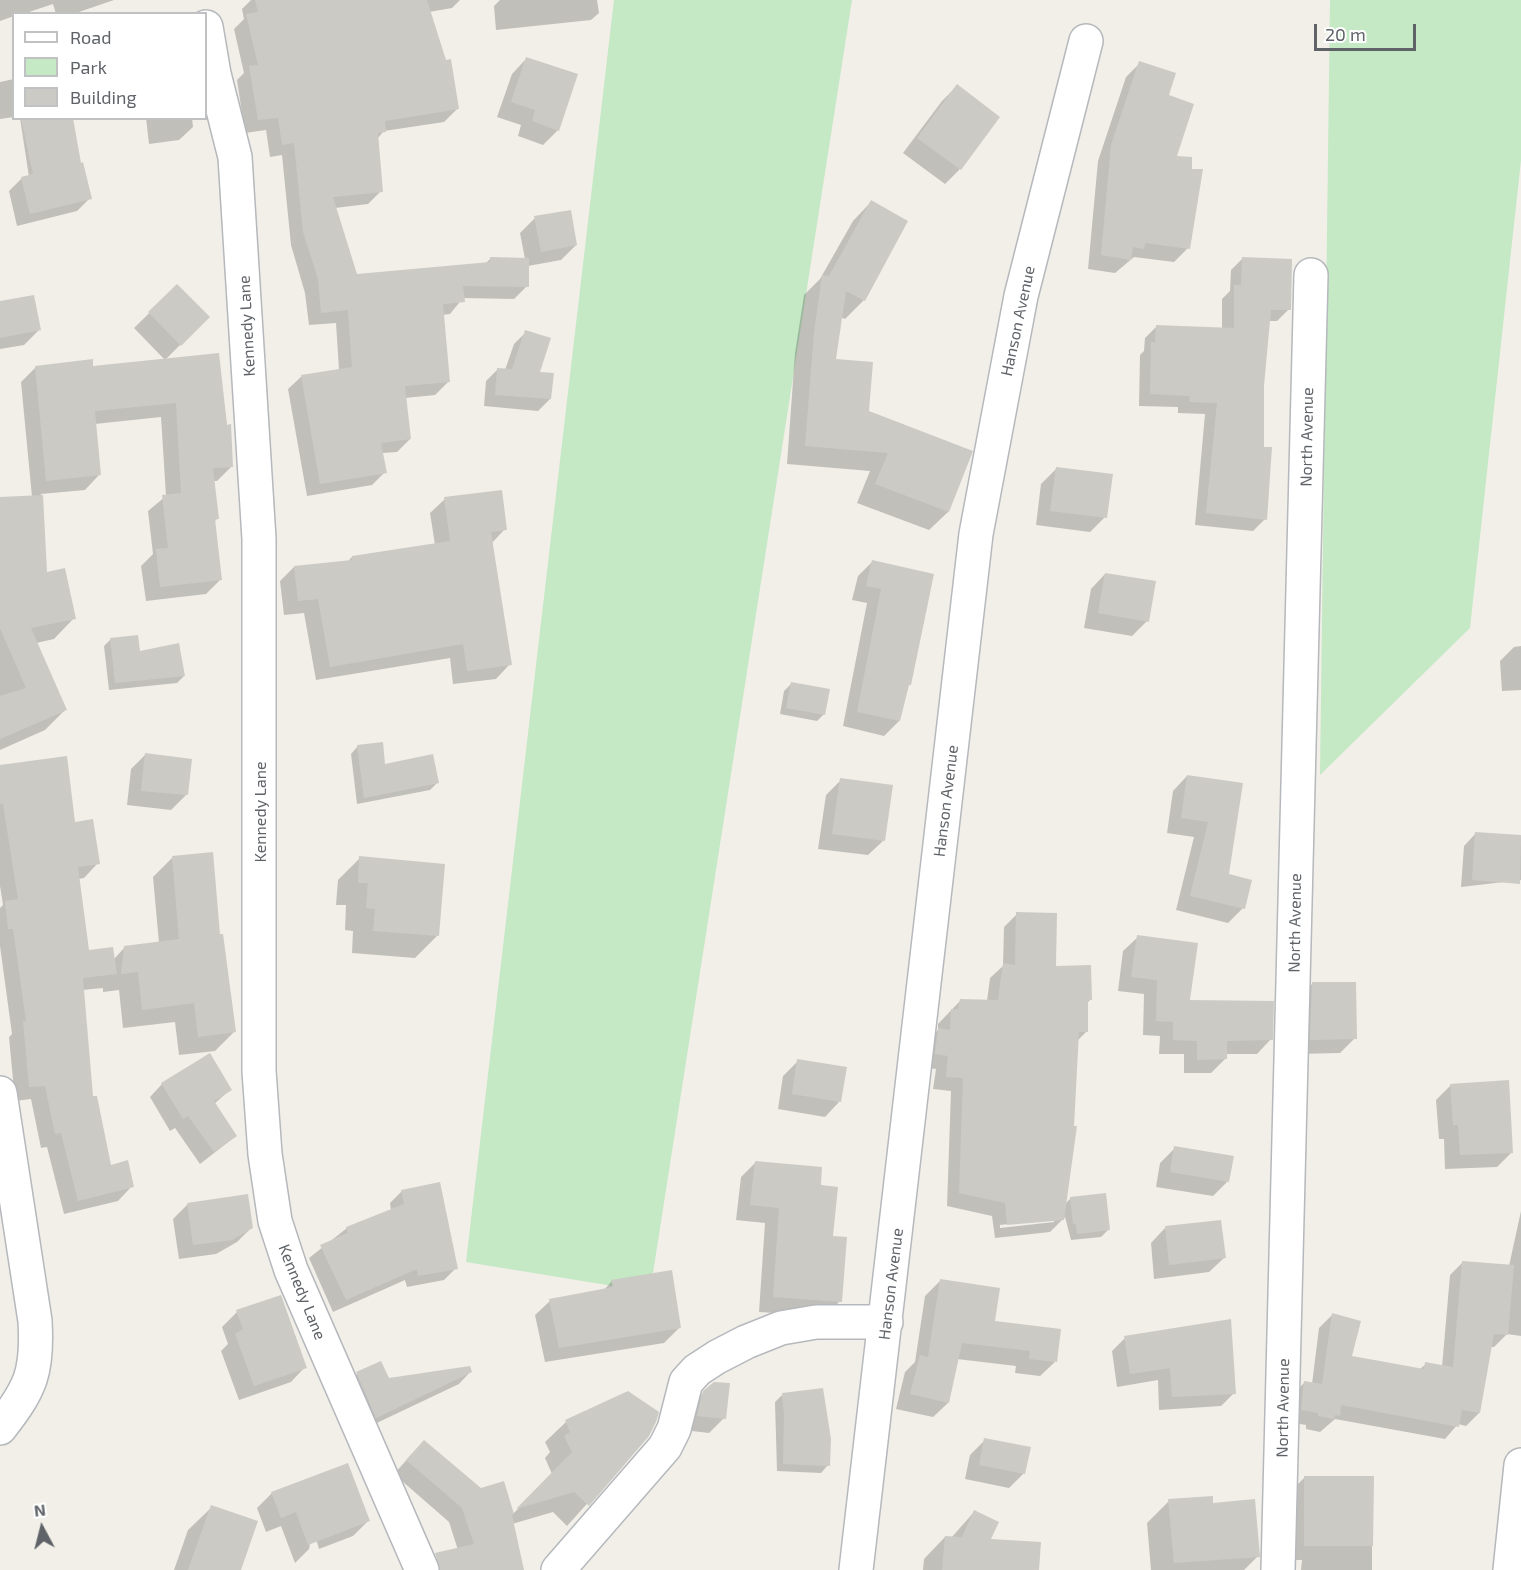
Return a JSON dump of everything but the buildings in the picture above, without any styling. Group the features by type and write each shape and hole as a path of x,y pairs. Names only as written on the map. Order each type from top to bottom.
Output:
{"street":[{"name":"Kennedy Lane","path":"207,33 214,74 236,157 258,516 261,689 259,1071 265,1154 275,1221 291,1270 422,1570"},
{"name":"Hanson Avenue","path":"856,1570 976,534 1021,296 1086,41"},
{"name":"North Avenue","path":"1278,1570 1311,275"},
{"path":"0,1093 37,1355 30,1383 19,1404 0,1428"},
{"path":"558,1570 665,1447 674,1429 686,1382 698,1370 746,1342 781,1328 816,1322 886,1322"},
{"path":"1510,1570 1521,1465"}],"green space":[{"path":"614,0 852,0 650,1292 466,1262"},
{"path":"1330,0 1521,0 1521,160 1470,628 1320,775"}]}
